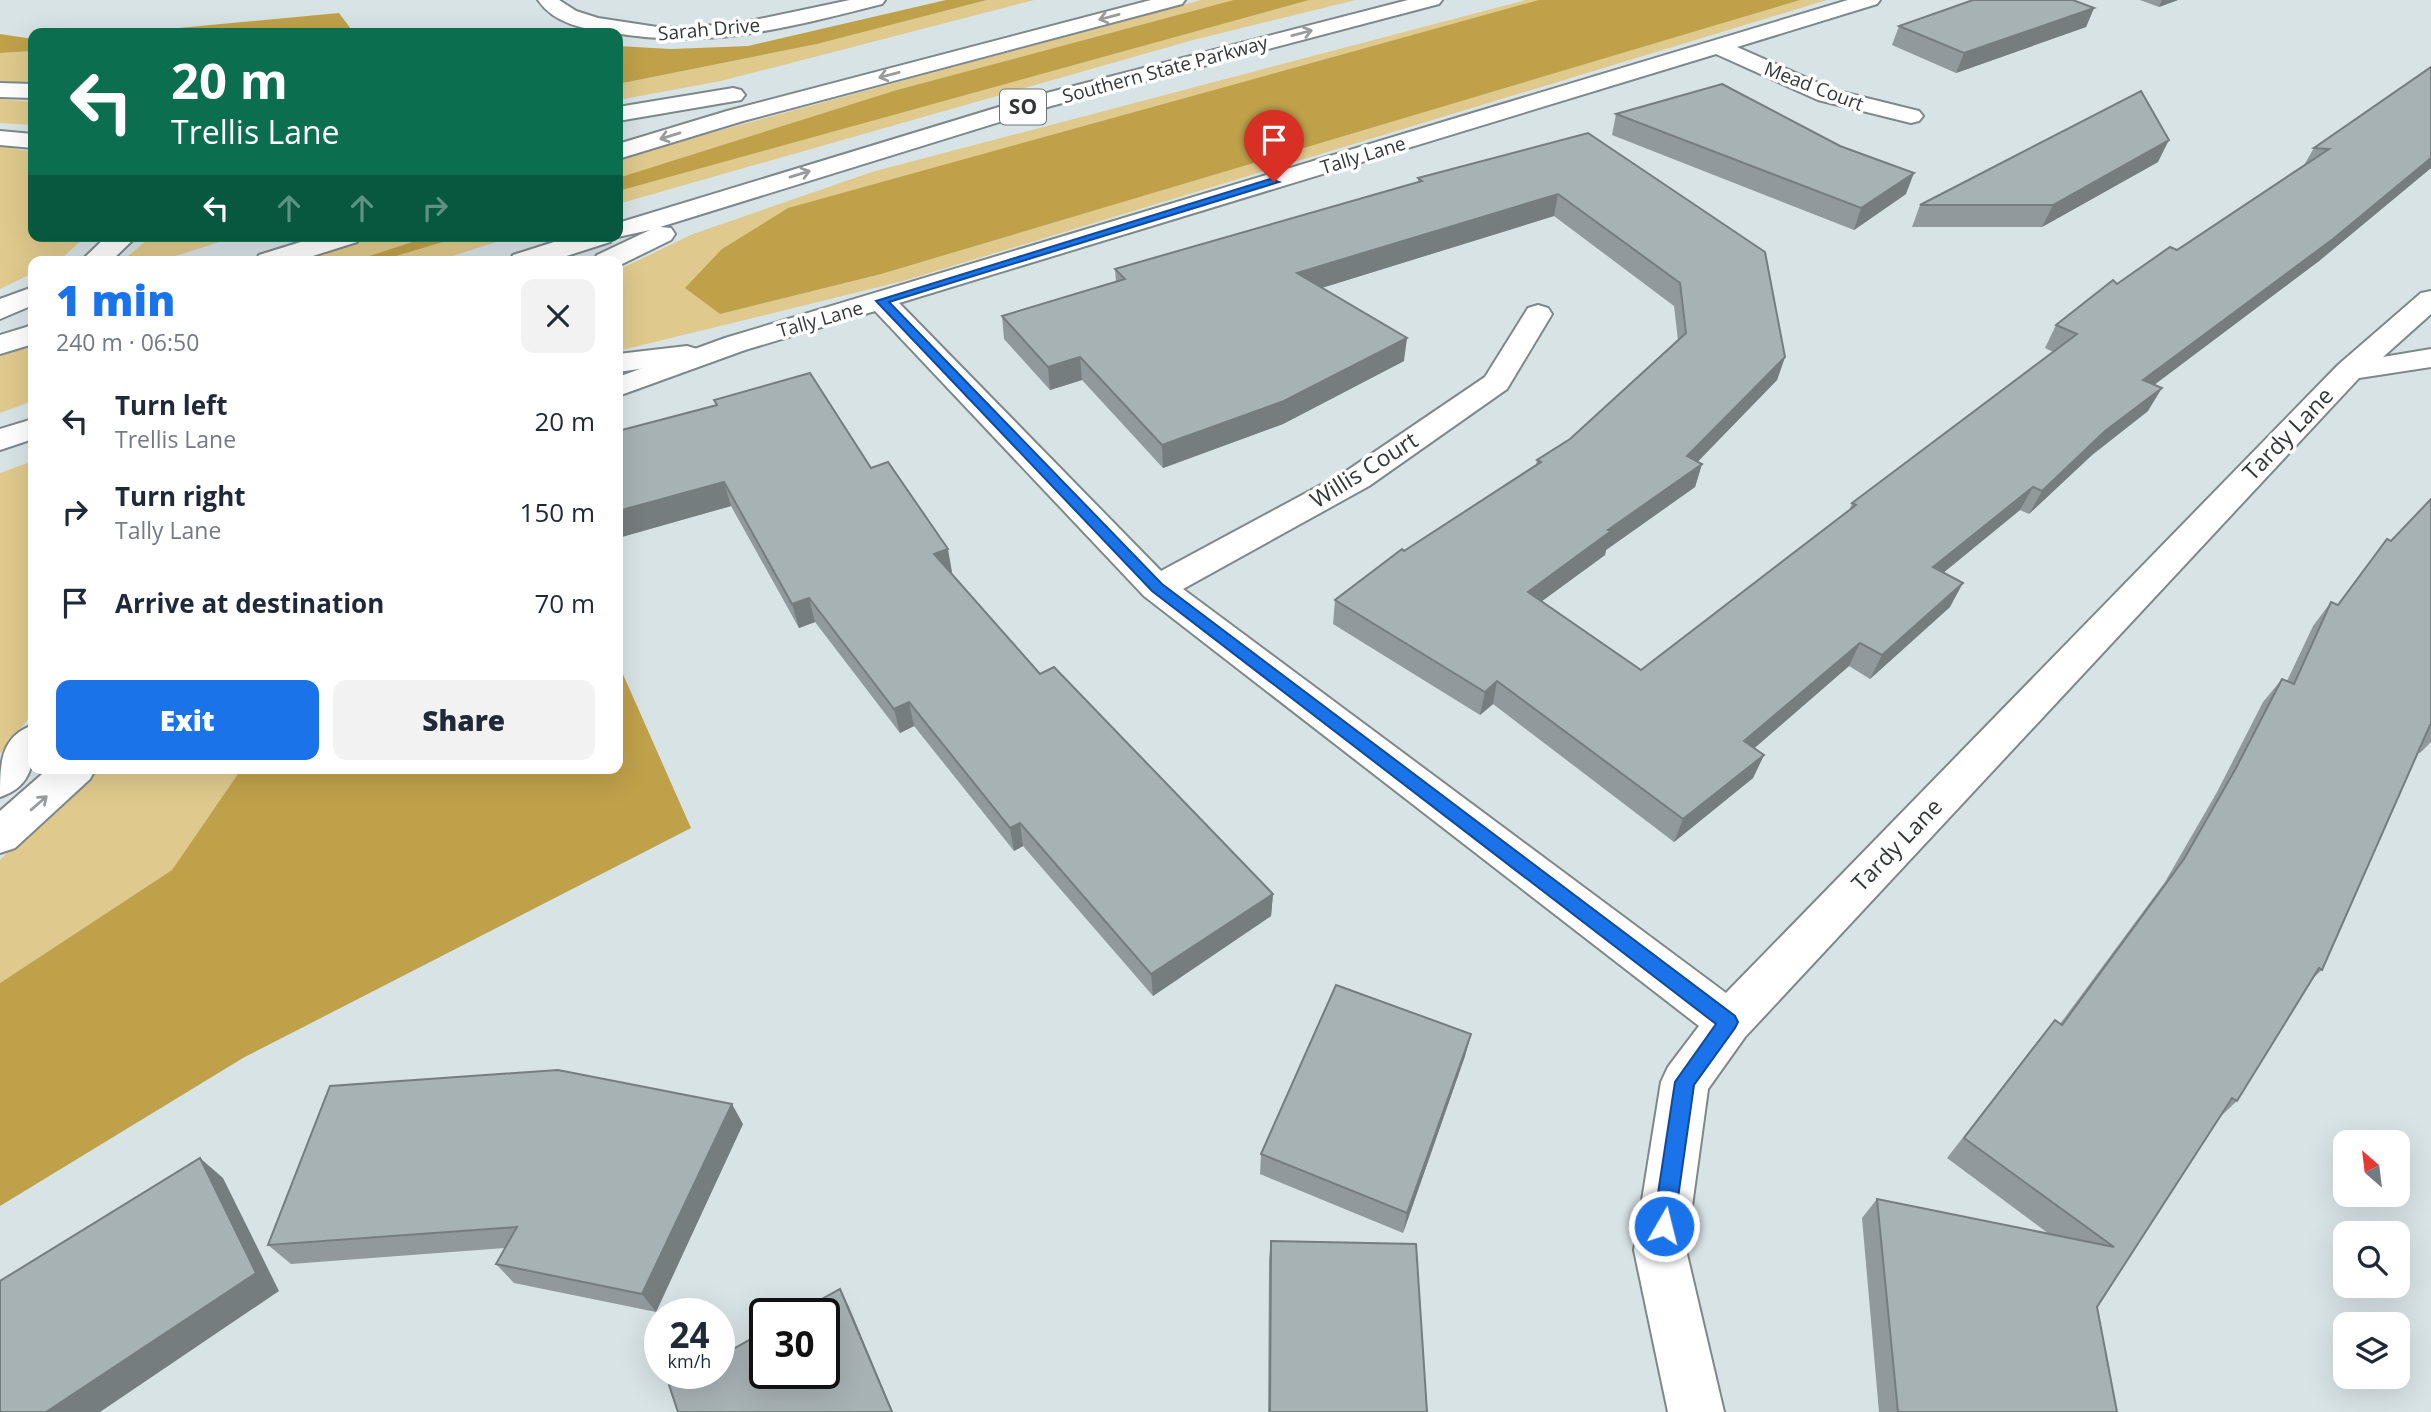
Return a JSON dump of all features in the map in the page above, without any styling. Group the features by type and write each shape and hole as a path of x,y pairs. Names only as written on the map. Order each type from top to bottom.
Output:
{"main road":[{"name":"Sarah Drive","path":"548,0 570,17 609,28"},
{"name":"Sarah Drive","path":"623,30 658,35 740,30 875,0"},
{"path":"623,113 723,97 1108,0"},
{"path":"623,150 735,116 1175,0"},
{"name":"Southern State Parkway","path":"623,229 1043,102 1432,0"},
{"name":"Tally Lane","path":"623,370 735,344 881,301 1870,0"},
{"name":"Mead Court","path":"1719,47 1826,95 1911,116"},
{"path":"0,90 28,91"},
{"path":"0,138 28,141"},
{"path":"617,256 763,185"},
{"path":"100,256 117,242"},
{"path":"285,256 329,242"},
{"path":"539,256 582,242"},
{"path":"0,310 28,297"},
{"name":"Tardy Lane","path":"1696,1412 1660,1250 1685,1082 1729,1022 2349,371 2431,299"},
{"path":"881,301 1157,588 1729,1022"},
{"name":"Willis Court","path":"1157,588 1357,479 1496,383 1538,314"},
{"path":"0,345 28,336"},
{"name":"Tally Lane","path":"623,385 735,344"},
{"path":"623,362 687,355"},
{"name":"Tardy Lane","path":"2349,371 2431,358"},
{"path":"0,440 28,430"},
{"path":"0,781 28,746"},
{"path":"0,836 69,774"}],"shaded area":[{"path":"946,0 987,0 817,44 623,83 623,46 671,49 748,46"},
{"path":"987,0 1034,0 721,81 623,99 623,83 817,44"},
{"path":"1201,0 1356,0 1193,40 623,203 623,157"},
{"path":"1234,0 1309,0 623,190 623,176 897,90"},
{"path":"1526,0 1827,0 903,281 623,350 623,268 693,234 872,172"},
{"path":"1539,0 1800,0 881,274 720,314 685,288 722,249 788,208"},
{"path":"339,13 350,28 178,28"},
{"path":"0,34 28,38 28,51 0,53"},
{"path":"28,51 28,83 0,81 0,53"},
{"path":"0,99 28,102 28,125 0,123"},
{"path":"0,146 28,151 28,242 80,242 64,256 28,256 28,275 0,289"},
{"path":"145,242 219,242 176,256 128,256"},
{"path":"352,242 496,242 453,256 309,256"},
{"path":"413,242 443,242 396,256 369,256"},
{"path":"28,347 28,403 0,413 0,356"},
{"path":"28,463 28,719 0,754 0,473"},
{"path":"623,674 691,828 243,1058 0,1206 0,983 172,870 238,774 623,774"},
{"path":"83,774 238,774 172,870 0,983 0,860"}],"building":[{"path":"1973,0 2073,0 2094,8 1964,53 1899,26"},
{"path":"2431,67 2431,158 2333,239 2143,380 2162,388 2105,431 2042,491 2033,487 1933,567 1963,583 1882,655 1860,643 1744,741 1764,755 1683,819 1497,681 1485,692 1335,600 1402,549 1404,551 1541,462 1537,460 1570,439 1686,333 1680,283 1558,194 1297,273 1407,338 1284,401 1162,445 1080,357 1048,367 1002,316 1125,279 1115,269 1422,181 1418,178 1588,133 1765,252 1785,357 1687,456 1702,464 1608,530 1611,531 1528,592 1641,670 1856,505 1852,503 2077,334 2056,325 2113,280 2117,284 2170,247 2177,250 2329,149 2314,148"},
{"path":"1722,84 1840,146 1914,173 1861,208 1616,114"},
{"path":"2141,91 2169,140 2053,205 1920,205"},
{"path":"810,373 871,468 888,462 948,549 934,554 1040,674 1054,667 1273,894 1151,974 1020,823 1010,828 909,702 894,709 809,598 792,604 724,482 623,510 623,430 717,405 714,400"},
{"path":"2431,499 2431,725 2322,970 2319,968 2237,1101 2232,1098 2097,1307 2117,1412 1898,1412 1877,1199 2114,1247 1964,1138 2055,1020 2062,1025 2184,859 2236,768 2282,679 2294,684 2331,602 2338,605 2387,539 2391,541"},
{"path":"1336,985 1471,1034 1407,1213 1261,1154"},
{"path":"558,1070 732,1104 642,1294 496,1264 517,1227 268,1245 330,1086"},
{"path":"200,1158 256,1273 46,1412 0,1412 0,1281"},
{"path":"1271,1241 1416,1244 1427,1412 1270,1412"},
{"path":"840,1289 892,1412 678,1412 670,1389 735,1389 735,1348 749,1340 749,1389 840,1389 840,1298 824,1298"}],"route":[{"path":"1274,182 881,301 1157,588 1729,1022 1685,1082 1664,1226"}]}
